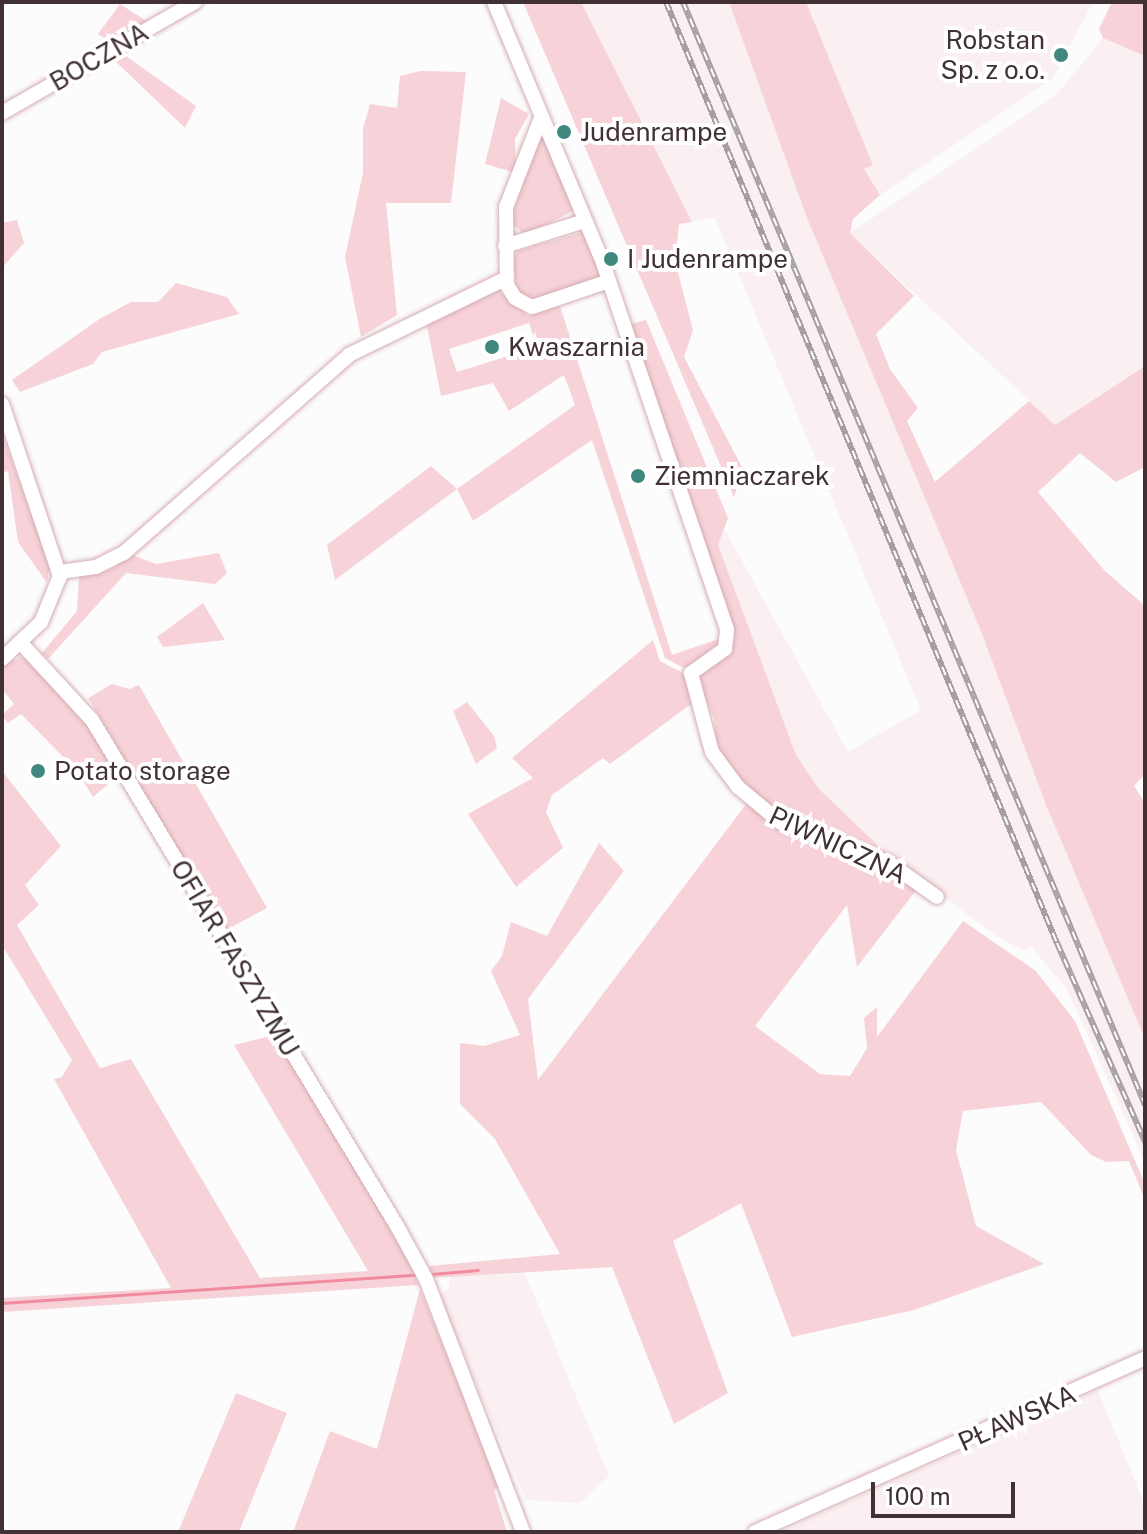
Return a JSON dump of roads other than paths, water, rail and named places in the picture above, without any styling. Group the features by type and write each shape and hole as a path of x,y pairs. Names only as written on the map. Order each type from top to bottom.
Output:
{"street":[{"name":"BOCZNA","path":"2,113 195,2"},
{"name":"PIWNICZNA","path":"494,2 609,281 729,638 721,653 694,666 691,673 718,764 781,823 888,862 937,897"},
{"path":"541,118 509,198 505,279 515,298 532,307 609,281"},
{"path":"505,246 585,221"},
{"path":"60,572 96,567 124,553 349,355 505,279"},
{"path":"2,404 60,572 55,595 41,622 2,659"},
{"name":"OFIAR FASZYZMU","path":"20,642 92,720 397,1226 426,1279 523,1532"},
{"name":"PŁAWSKA","path":"755,1532 1145,1358"}],"waterway":[{"path":"432,1274 478,1270"},
{"path":"2,1303 415,1275"}],"railway":[{"path":"666,2 1057,943 1145,1142"},
{"path":"683,2 1145,1105"}],"place":[{"name":"Robstan Sp. z o.o.","path":"1061,55"},
{"name":"Judenrampe","path":"564,132"},
{"name":"I Judenrampe","path":"611,259"},
{"name":"Kwaszarnia","path":"492,347"},
{"name":"Ziemniaczarek","path":"638,476"},
{"name":"Potato storage","path":"38,771"}]}
